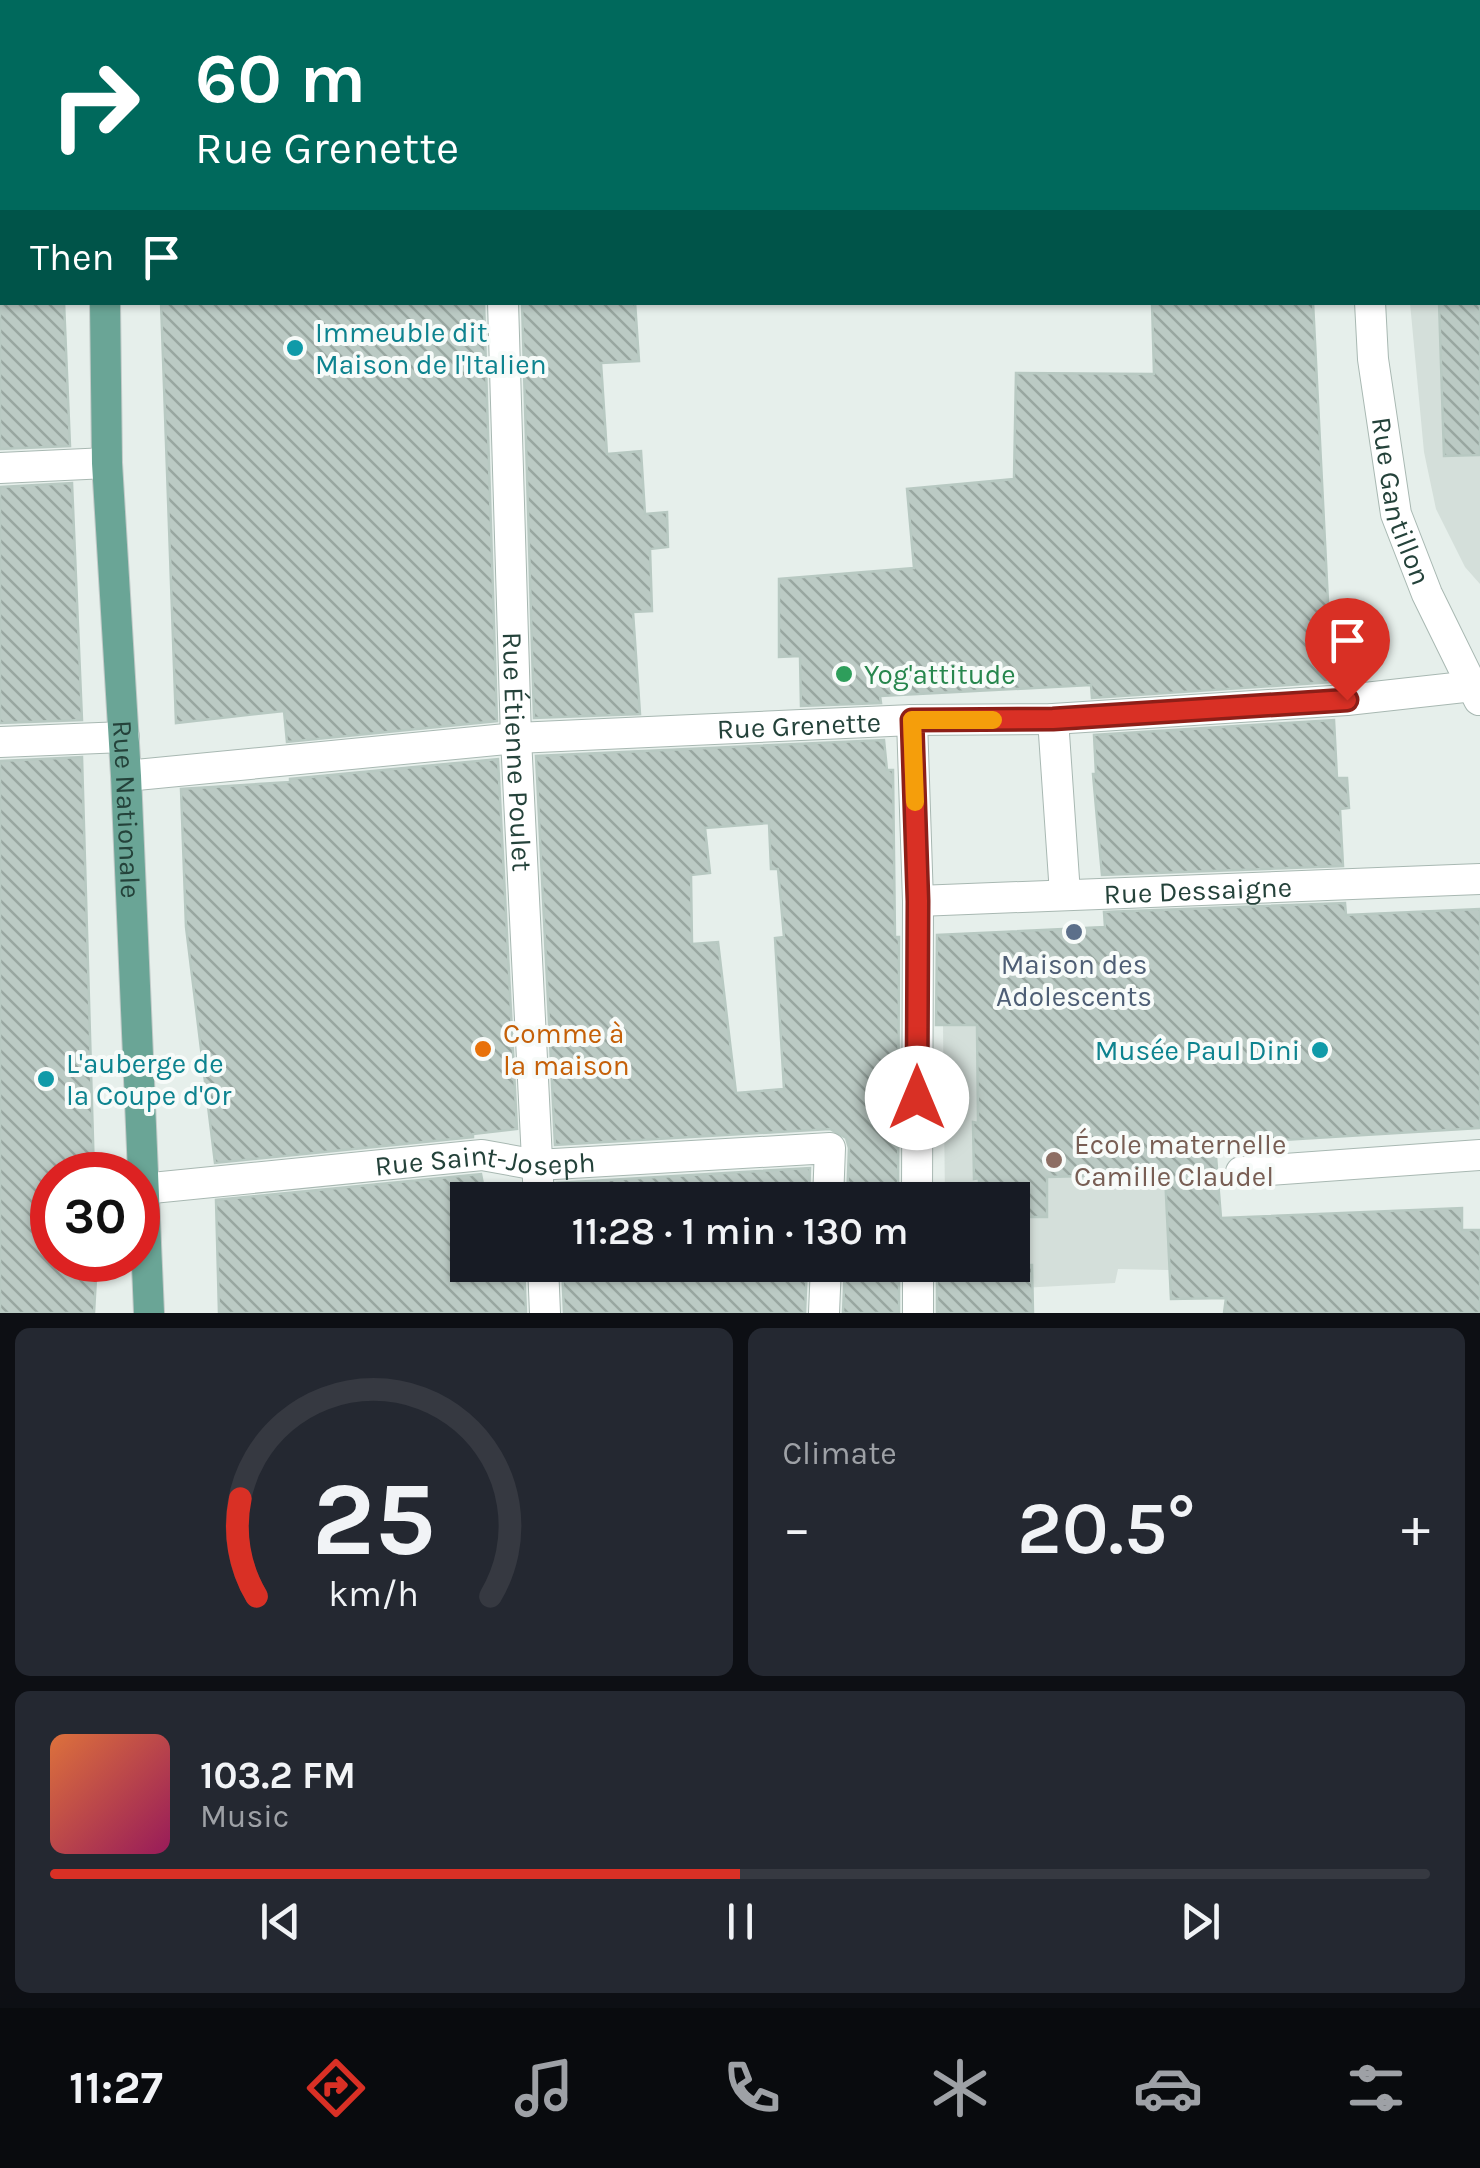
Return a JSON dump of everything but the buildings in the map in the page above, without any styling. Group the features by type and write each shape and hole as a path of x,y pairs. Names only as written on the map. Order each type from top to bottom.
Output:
{"main road":[{"name":"Rue Nationale","path":"104,305 141,1152"},
{"name":"Rue Nationale","path":"147,1282 149,1313"}],"street":[{"name":"Rue Étienne Poulet","path":"503,305 516,738 538,1182"},
{"name":"Rue Gantillon","path":"1370,305 1396,514 1427,594 1477,694"},
{"path":"0,468 108,462"},
{"name":"Rue Grenette","path":"126,776 516,738 912,720 1053,719 1477,694"},
{"path":"1053,719 1065,894"},
{"path":"912,720 918,901 917,1182"},
{"path":"0,742 124,736"},
{"name":"Rue Dessaigne","path":"918,901 1480,879"},
{"name":"Rue Saint-Joseph","path":"160,1187 482,1155 537,1165 830,1148 829,1182"},
{"path":"1241,1172 1480,1155"},
{"path":"543,1282 545,1313"},
{"path":"824,1313 825,1282"},
{"path":"918,1282 918,1313"}],"shaded area":[{"path":"1410,305 1480,305 1480,584 1465,567 1436,509 1424,452"},
{"name":"École maternelle Camille Claudel","path":"943,1025 1158,1029 1169,1270 1118,1269 1115,1283 946,1292 970,1282 1030,1282 1030,1182 945,1182"}],"slow traffic":[{"path":"915,802 912,720 993,720"}],"place":[{"name":"Immeuble dit Maison de l'Italien","path":"295,348"},
{"name":"Yog'attitude","path":"844,674"},
{"name":"Maison des Adolescents","path":"1074,932"},
{"name":"Comme à la maison","path":"483,1049"},
{"name":"Musée Paul Dini","path":"1320,1050"},
{"name":"L'auberge de la Coupe d'Or","path":"46,1079"},
{"name":"École maternelle Camille Claudel","path":"1054,1160"}],"route":[{"path":"917,1098 918,901 912,720 1053,719 1347,700"}]}
